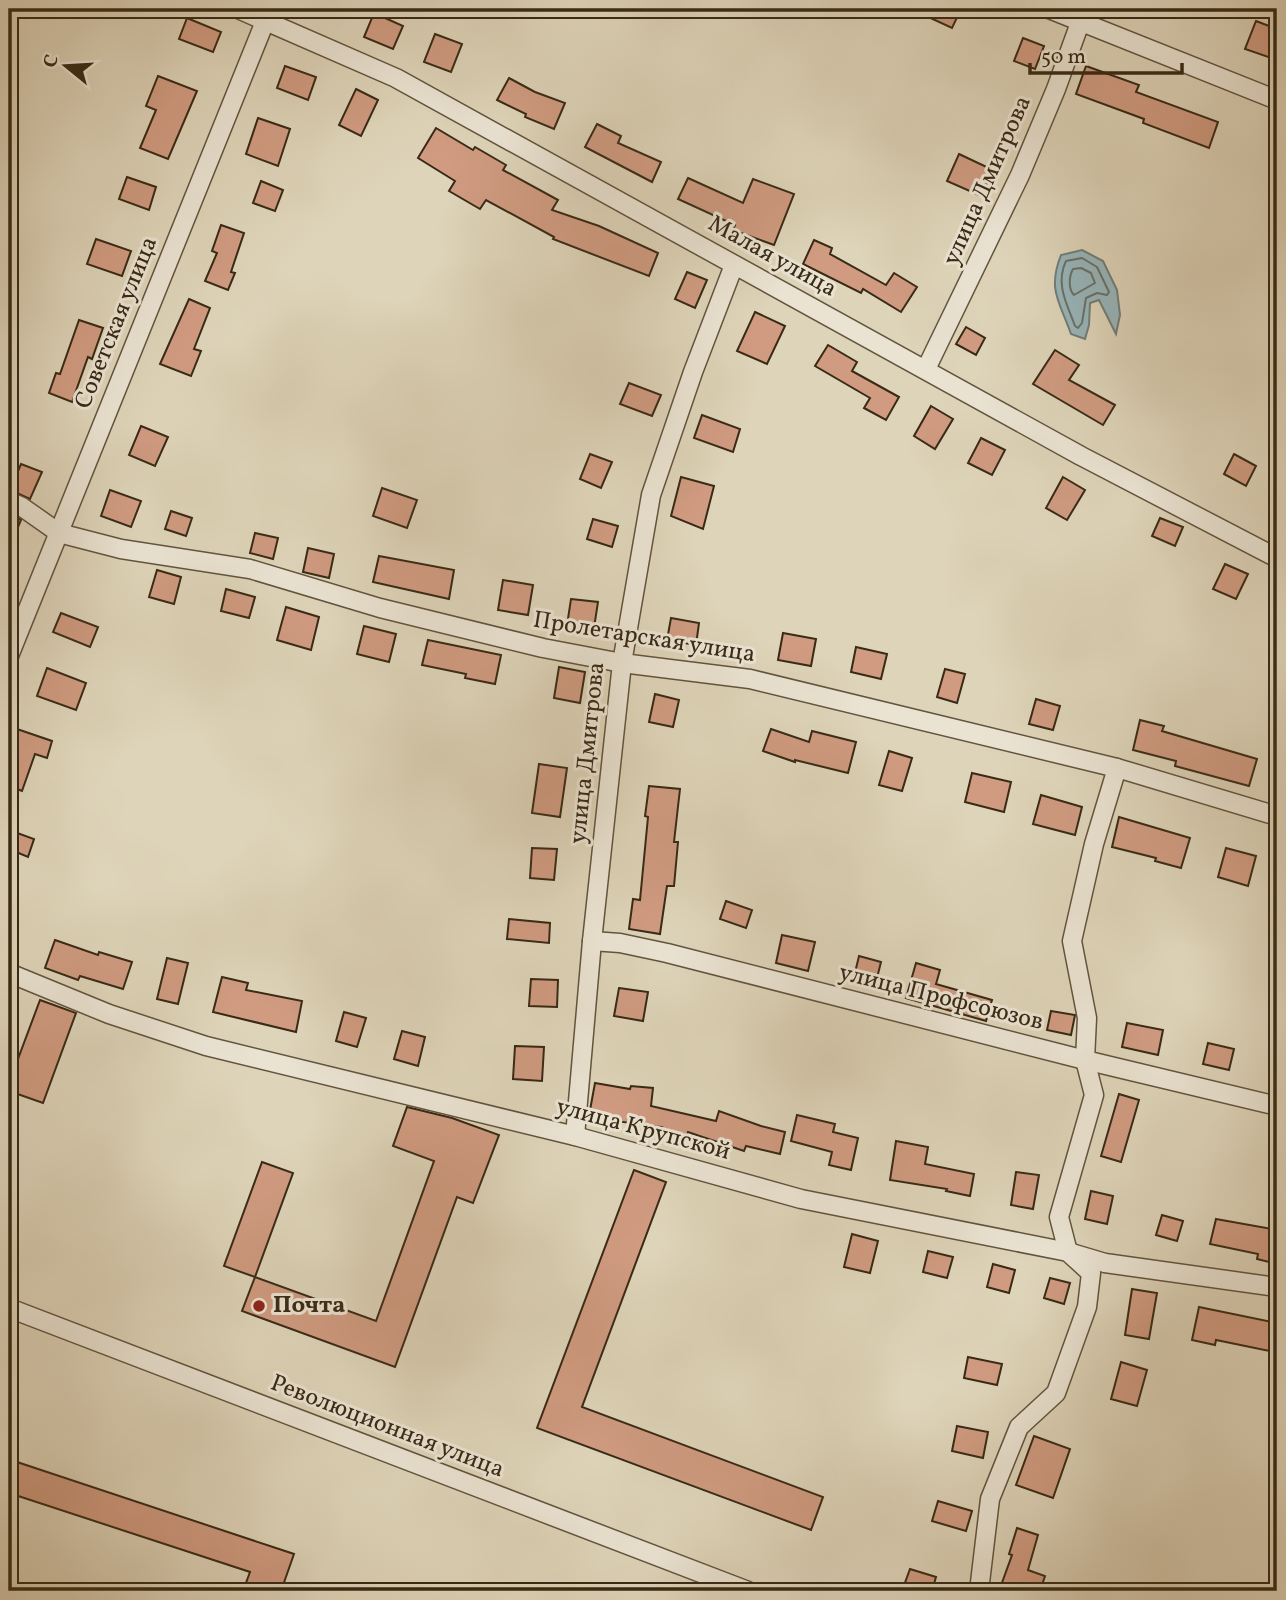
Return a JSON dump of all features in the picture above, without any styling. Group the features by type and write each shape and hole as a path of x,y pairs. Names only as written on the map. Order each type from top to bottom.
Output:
{"street":[{"name":"Малая улица","path":"238,9 267,15 396,78 1080,456 1277,558"},
{"path":"1049,9 1083,15 1277,100"},
{"name":"Советская улица","path":"9,656 267,15"},
{"name":"улица Дмитрова","path":"926,369 975,273 1020,175 1083,15"},
{"name":"улица Дмитрова","path":"575,1136 592,941 622,663 651,495 693,372 734,265"},
{"name":"Пролетарская улица","path":"9,500 59,533 121,549 250,569 380,608 543,648 622,663 750,679 1117,768 1277,816"},
{"path":"979,1591 990,1499 1019,1427 1056,1393 1087,1307 1091,1273 1068,1252 1059,1217 1094,1095 1085,1060 1087,1018 1072,941 1094,844 1117,768"},
{"name":"улица Профсоюзов","path":"592,941 620,943 667,953 1085,1060 1277,1105"},
{"name":"улица Крупской","path":"9,973 109,1014 206,1046 575,1136 801,1199 1068,1252 1105,1263 1277,1287"},
{"name":"Революционная улица","path":"9,1308 748,1591"}],"water":[{"path":"1082,250 1103,261 1117,290 1120,315 1116,334 1099,300 1090,303 1085,339 1071,334 1057,296 1055,278 1061,255"}],"building":[{"path":"911,9 961,9 952,28"},
{"path":"374,13 403,26 393,49 364,37"},
{"path":"187,18 221,32 213,52 179,39"},
{"path":"1256,21 1277,29 1277,60 1245,49"},
{"path":"435,34 462,44 451,72 424,62"},
{"path":"1023,38 1044,46 1035,69 1014,61"},
{"path":"285,66 316,77 308,100 277,88"},
{"path":"1086,66 1139,85 1136,92 1218,122 1209,148 1143,123 1144,119 1076,94"},
{"path":"158,76 197,91 168,159 140,148 156,110 146,106"},
{"path":"509,78 535,92 565,103 554,129 525,117 526,114 497,100"},
{"path":"356,89 378,100 361,136 339,125"},
{"path":"258,118 290,129 278,166 246,154"},
{"path":"597,124 621,136 618,143 661,162 652,182 585,147"},
{"path":"436,128 473,150 475,147 506,165 503,170 558,200 552,210 599,226 658,253 649,276 553,239 554,237 486,200 480,209 449,191 455,181 418,158"},
{"path":"959,154 993,170 981,196 947,181"},
{"path":"127,177 156,187 149,210 119,199"},
{"path":"688,178 743,203 753,179 794,194 774,245 733,230 735,225 678,199"},
{"path":"261,181 283,190 275,211 253,203"},
{"path":"221,225 244,233 231,272 235,273 228,290 205,281 217,253 212,251"},
{"path":"96,239 131,251 122,276 87,264"},
{"path":"814,240 832,248 830,254 886,285 894,273 917,287 901,312 863,289 861,293 803,264"},
{"path":"687,272 707,280 695,308 675,299"},
{"path":"189,299 210,308 194,349 201,351 191,376 160,364"},
{"path":"755,312 785,326 767,364 737,351"},
{"path":"79,320 103,328 92,359 88,357 72,402 49,393 56,373 60,374"},
{"path":"966,327 985,338 976,355 956,344"},
{"path":"828,345 857,362 852,371 899,397 886,420 864,408 870,398 815,366"},
{"path":"1055,350 1079,365 1069,380 1115,405 1103,425 1033,384"},
{"path":"629,383 661,395 652,416 620,404"},
{"path":"931,406 953,419 935,449 914,436"},
{"path":"702,415 740,429 733,452 694,438"},
{"path":"141,426 168,437 155,466 129,455"},
{"path":"981,438 1005,450 992,475 968,463"},
{"path":"590,454 612,462 601,488 580,479"},
{"path":"1234,454 1256,466 1246,486 1224,474"},
{"path":"21,464 42,472 30,499 10,490"},
{"path":"681,477 714,486 703,529 671,516"},
{"path":"1063,477 1085,490 1067,520 1046,508"},
{"path":"382,488 417,500 407,528 373,516"},
{"path":"110,490 141,501 131,527 101,516"},
{"path":"171,511 192,518 186,536 165,529"},
{"path":"9,513 21,520 9,549"},
{"path":"1160,518 1183,527 1175,546 1152,536"},
{"path":"593,519 618,526 612,547 587,539"},
{"path":"255,533 278,538 273,559 250,553"},
{"path":"308,548 334,554 329,578 303,572"},
{"path":"379,556 454,570 449,599 373,582"},
{"path":"1225,564 1248,574 1236,599 1213,589"},
{"path":"157,570 181,577 174,604 149,597"},
{"path":"503,580 533,585 528,615 498,610"},
{"path":"226,589 255,597 249,618 221,611"},
{"path":"571,599 598,602 594,628 567,625"},
{"path":"286,607 319,617 311,650 277,640"},
{"path":"61,613 98,627 90,647 53,632"},
{"path":"671,618 699,623 696,645 667,640"},
{"path":"364,626 396,634 389,662 357,654"},
{"path":"783,633 816,639 811,666 778,660"},
{"path":"428,640 501,655 495,684 465,678 466,674 422,665"},
{"path":"856,647 887,654 881,679 851,672"},
{"path":"559,667 585,672 580,703 554,698"},
{"path":"47,668 86,683 76,710 37,696"},
{"path":"945,669 965,674 957,703 937,697"},
{"path":"655,694 679,700 673,727 649,722"},
{"path":"1036,699 1060,706 1053,730 1029,724"},
{"path":"1140,720 1164,726 1162,731 1257,759 1249,786 1175,766 1176,761 1133,750"},
{"path":"14,728 52,741 47,758 35,754 22,791 9,786 9,743"},
{"path":"771,729 809,742 812,731 856,742 848,773 795,762 763,751"},
{"path":"889,751 912,758 902,791 879,785"},
{"path":"539,764 567,768 560,817 532,813"},
{"path":"972,773 1011,782 1004,812 965,802"},
{"path":"649,786 680,789 674,842 678,842 674,886 667,886 660,934 629,929 633,899 640,900"},
{"path":"1041,795 1082,807 1075,835 1033,824"},
{"path":"1119,817 1190,838 1181,868 1155,861 1156,858 1112,847"},
{"path":"9,830 34,839 28,857 9,849"},
{"path":"532,848 557,849 554,880 530,878"},
{"path":"1226,848 1256,856 1248,886 1218,877"},
{"path":"726,901 752,910 746,928 720,919"},
{"path":"509,919 550,923 549,943 507,939"},
{"path":"782,935 815,942 808,971 776,963"},
{"path":"55,940 98,955 99,952 132,962 123,989 80,976 78,980 45,968"},
{"path":"859,956 881,962 875,986 853,981"},
{"path":"167,958 188,963 178,1004 157,999"},
{"path":"916,963 940,970 936,984 992,1000 986,1021 906,998"},
{"path":"222,977 248,983 246,990 302,1001 296,1032 213,1012"},
{"path":"531,979 558,980 557,1007 529,1006"},
{"path":"619,988 648,992 643,1021 614,1016"},
{"path":"40,1000 76,1013 43,1103 9,1091 9,1083"},
{"path":"1051,1011 1075,1015 1071,1035 1047,1030"},
{"path":"344,1012 366,1018 357,1047 336,1041"},
{"path":"1127,1023 1163,1030 1158,1055 1122,1047"},
{"path":"402,1031 425,1037 418,1066 394,1059"},
{"path":"1208,1043 1234,1049 1229,1070 1203,1064"},
{"path":"515,1046 544,1047 542,1081 513,1079"},
{"path":"595,1083 630,1089 631,1086 653,1088 651,1106 716,1121 719,1111 785,1132 780,1154 746,1146 744,1151 688,1132 686,1138 661,1131 662,1127 616,1121 615,1126 588,1121"},
{"path":"1119,1094 1139,1100 1121,1162 1101,1156"},
{"path":"407,1107 452,1118 499,1135 473,1203 457,1197 395,1367 242,1311 255,1277 376,1321 434,1161 393,1146"},
{"path":"797,1115 835,1124 833,1132 858,1138 851,1170 829,1165 832,1152 791,1141"},
{"path":"896,1141 928,1147 925,1164 974,1174 970,1196 946,1191 947,1189 890,1180"},
{"path":"262,1162 293,1173 255,1277 224,1266"},
{"path":"634,1170 666,1182 582,1407 823,1497 811,1530 537,1428"},
{"path":"1016,1172 1039,1175 1033,1209 1011,1205"},
{"path":"1091,1191 1113,1196 1107,1224 1085,1219"},
{"path":"1162,1215 1183,1221 1177,1241 1156,1235"},
{"path":"1216,1219 1277,1230 1277,1264 1257,1259 1258,1254 1210,1244"},
{"path":"852,1234 878,1241 870,1273 844,1267"},
{"path":"928,1251 953,1257 947,1278 923,1272"},
{"path":"993,1264 1015,1270 1009,1293 987,1287"},
{"path":"1050,1278 1070,1283 1064,1304 1044,1298"},
{"path":"1132,1289 1157,1293 1149,1339 1125,1335"},
{"path":"1199,1307 1277,1323 1274,1352 1216,1340 1215,1345 1192,1340"},
{"path":"968,1357 1002,1364 997,1385 964,1378"},
{"path":"1121,1362 1147,1370 1137,1406 1111,1399"},
{"path":"957,1426 988,1432 983,1458 952,1451"},
{"path":"1034,1436 1070,1449 1053,1498 1016,1485"},
{"path":"17,1462 294,1554 281,1591 243,1591 250,1572 9,1493"},
{"path":"938,1501 972,1511 966,1531 932,1521"},
{"path":"1017,1528 1038,1535 1028,1570 1045,1576 1040,1591 999,1591 1012,1555 1009,1554"},
{"path":"910,1569 936,1577 932,1591 902,1591"}],"place":[{"name":"Почта","path":"259,1306"}]}
